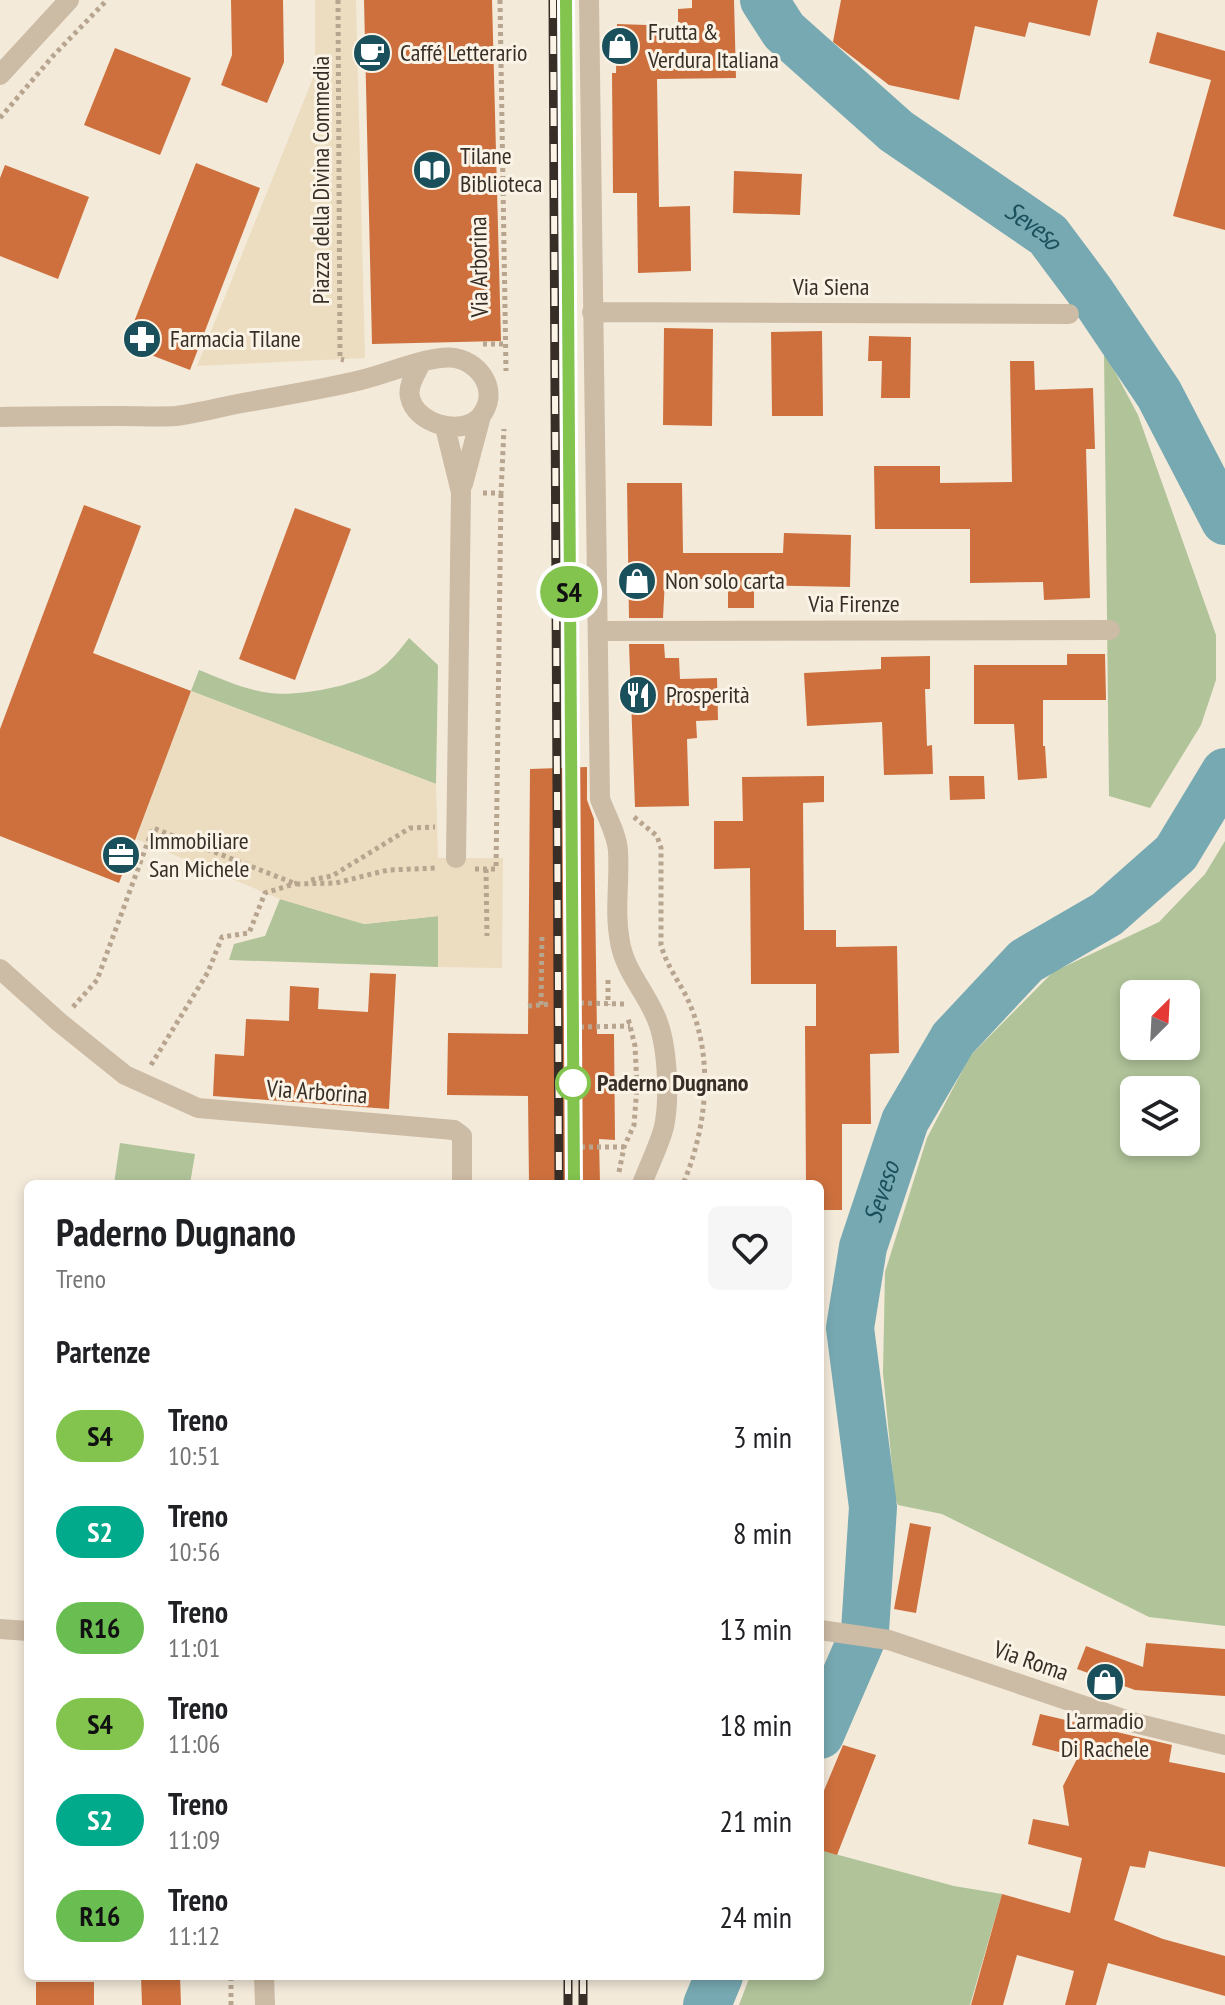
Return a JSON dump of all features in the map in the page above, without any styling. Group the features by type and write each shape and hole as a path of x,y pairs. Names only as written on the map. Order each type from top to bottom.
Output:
{"street":[{"path":"0,75 69,0"},
{"path":"589,0 600,799 618,847 616,924 621,949 657,1019 665,1049 666,1113 663,1130 644,1180"},
{"name":"Via Siena","path":"592,312 1069,314"},
{"path":"0,417 177,416 358,381 433,358 459,359 482,372 488,393 461,492 458,865"},
{"path":"410,399 413,379 421,363"},
{"path":"358,381 395,391 410,399 423,415 445,427 459,427 481,416"},
{"path":"445,427 461,492"},
{"name":"Via Firenze","path":"598,631 1110,630"},
{"path":"0,969 59,1022 132,1079"},
{"name":"Via Arborina","path":"132,1079 198,1108 454,1130 462,1136 462,1180"},
{"path":"0,1629 24,1631"},
{"name":"Via Roma","path":"824,1630 889,1640 1135,1723 1225,1745"},
{"path":"264,1980 265,2005"}],"path":[{"path":"0,118 107,0"},
{"name":"Piazza della Divina Commedia","path":"338,0 340,359"},
{"name":"Via Arborina","path":"500,0 506,374"},
{"path":"59,1022 97,980 153,828 296,884 336,883 388,870 458,865 496,869 504,418"},
{"path":"461,492 501,493"},
{"path":"627,810 657,836 661,848 661,945 697,1023 704,1095 701,1130 685,1180"},
{"path":"132,1079 208,972 222,937 249,933 265,893 332,876 410,828 437,827"},
{"path":"486,869 487,936"},
{"path":"541,1005 542,935"},
{"path":"580,1003 625,1004 635,1046 637,1086 634,1125 624,1147 618,1180"},
{"path":"528,1006 550,1004"},
{"path":"580,1027 630,1026"},
{"path":"581,1147 624,1147"},
{"path":"231,1980 231,2005"}],"green space":[{"path":"1104,351 1138,415 1216,635 1216,680 1201,725 1150,808 1109,796"},
{"path":"409,638 438,665 436,784 191,691 199,670 261,692 281,694 326,689 356,681 379,670"},
{"path":"1225,841 1225,1626 1149,1617 942,1514 898,1505 883,1373 885,1272 927,1138 970,1056 1053,972 1159,922 1205,874"},
{"path":"280,899 364,924 438,916 438,967 229,960 234,944 265,936"},
{"path":"120,1143 195,1154 191,1180 115,1180"},
{"path":"824,1851 954,1886 1002,1894 970,2005 739,2005 748,1980 824,1980"}],"shaded area":[{"path":"315,0 356,0 365,358 197,366 315,73"},
{"path":"191,691 436,784 438,858 503,858 502,968 438,967 438,916 364,924 280,899 136,839"}],"building":[{"path":"231,0 283,0 284,62 267,103 221,85 232,55"},
{"name":"Tilane Biblioteca","path":"364,0 492,0 501,341 372,344"},
{"path":"692,0 734,0 736,78 657,79 659,207 690,206 691,271 638,273 637,193 613,193 612,73 616,73 617,24 678,26 678,9 692,8"},
{"path":"841,0 1098,0 1090,36 1029,22 1025,37 975,26 959,100 889,85 833,42"},
{"path":"1157,32 1225,51 1225,230 1173,216 1211,80 1149,63"},
{"path":"115,48 191,78 160,155 84,125"},
{"path":"196,163 260,188 190,370 125,345"},
{"path":"5,165 89,197 58,279 0,256 0,178"},
{"path":"734,171 802,174 800,215 733,213"},
{"path":"664,328 713,329 712,426 663,425"},
{"path":"822,331 823,416 772,416 771,332"},
{"path":"869,336 911,337 910,398 881,398 882,361 868,361"},
{"path":"1010,361 1034,361 1035,390 1093,388 1095,449 1086,449 1090,598 1044,600 1043,582 970,583 970,529 875,529 874,466 940,466 940,483 1012,482"},
{"path":"627,483 682,483 683,553 783,553 784,533 851,535 850,587 754,585 754,608 728,608 728,579 665,579 663,618 629,618"},
{"path":"84,505 141,526 93,653 191,691 119,883 0,836 0,729"},
{"path":"295,508 351,529 295,680 239,659"},
{"path":"629,644 664,644 665,658 679,658 680,679 717,678 718,720 696,721 697,738 687,739 689,806 635,807"},
{"path":"1067,654 1105,654 1106,700 1043,700 1047,778 1018,780 1014,724 974,724 974,665 1067,665"},
{"path":"930,656 930,689 925,689 927,746 932,745 933,774 884,775 882,722 807,726 804,673 881,669 881,657"},
{"path":"587,767 587,800 594,819 597,1034 614,1034 615,1140 599,1139 600,1180 529,1180 528,1096 447,1095 448,1033 528,1034 530,769"},
{"path":"824,776 824,802 803,803 804,930 836,930 836,947 897,946 899,1053 870,1054 871,1124 842,1124 842,1210 824,1210 824,1180 806,1180 805,1026 816,1026 816,984 751,984 750,868 714,869 714,821 743,821 742,777"},
{"path":"949,776 984,776 985,799 950,800"},
{"path":"370,973 396,974 389,1109 213,1096 215,1054 244,1056 246,1019 289,1021 290,986 319,988 318,1009 368,1012"},
{"path":"910,1523 931,1527 916,1613 894,1609"},
{"path":"1146,1643 1225,1649 1225,1696 1135,1690 1077,1669 1086,1646 1143,1667"},
{"path":"1040,1714 1172,1745 1169,1762 1225,1773 1225,1867 1149,1851 1145,1868 1130,1866 1114,1920 1163,1939 1225,1956 1225,1996 1108,1963 1096,2005 1065,2005 1074,1971 1017,1955 1003,2005 971,2005 1002,1894 1070,1913 1082,1858 1028,1844 1033,1819 1069,1826 1063,1786 1078,1757 1032,1745"},
{"path":"843,1745 876,1755 837,1855 824,1851 824,1790"},
{"path":"141,1980 180,1980 181,2005 142,2005"},
{"path":"36,1982 94,1982 94,2005 36,2005"}],"waterway":[{"name":"Seveso","path":"764,0 784,31 896,131 1048,235 1159,394 1225,521"},
{"name":"Seveso","path":"824,1726 865,1631 873,1507 850,1328 863,1247 905,1121 953,1039 1026,961 1107,914 1176,853 1225,772"},
{"name":"Seveso","path":"707,2005 717,1980"}],"railway":[{"path":"553,0 559,1180"},
{"path":"566,0 574,1180"},
{"path":"568,1980 568,2005"},
{"path":"583,1980 583,2005"}],"train":[{"name":"S4","path":"566,0 574,1180"}],"place":[{"name":"Frutta & Verdura Italiana","path":"620,46"},
{"name":"Caffé Letterario","path":"372,53"},
{"name":"Tilane Biblioteca","path":"432,170"},
{"name":"Farmacia Tilane","path":"142,339"},
{"name":"Non solo carta","path":"637,581"},
{"name":"Prosperità","path":"638,695"},
{"name":"Immobiliare San Michele","path":"121,855"},
{"name":"Paderno Dugnano","path":"573,1083"},
{"name":"L'armadio Di Rachele","path":"1105,1682"}]}
